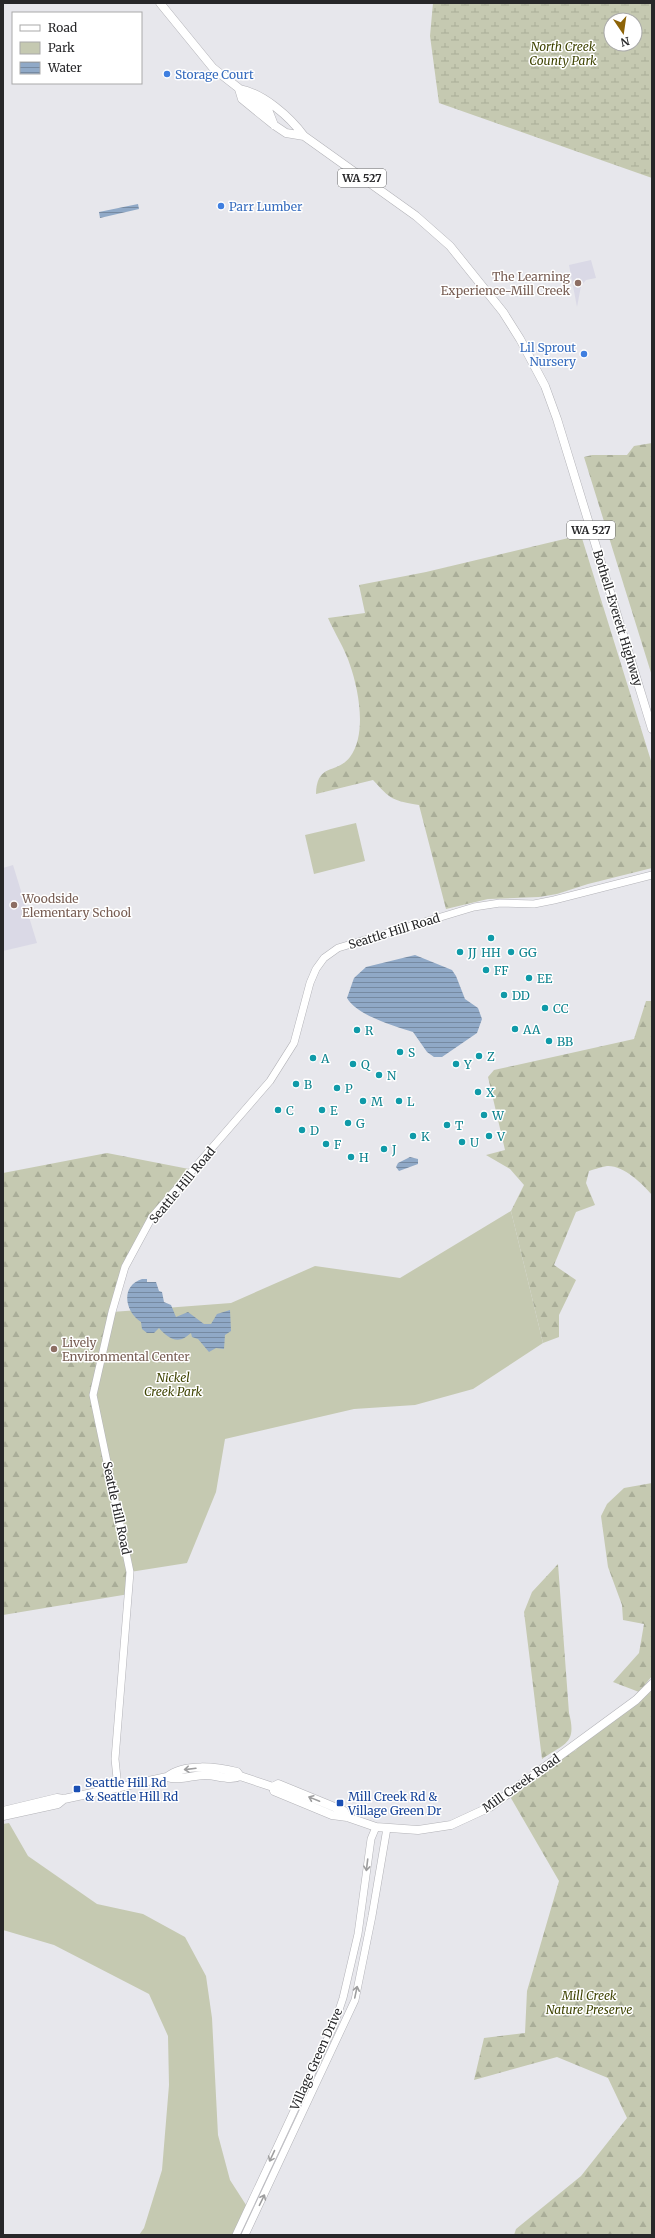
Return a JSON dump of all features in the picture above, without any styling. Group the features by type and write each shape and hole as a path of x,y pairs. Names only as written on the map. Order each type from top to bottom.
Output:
{"main road":[{"name":"Bothell-Everett Highway","path":"160,3 213,68 239,89 250,91 296,125 304,136 416,216 450,246 503,312 538,373 557,419 652,729"},
{"name":"Bothell-Everett Highway","path":"239,89 242,99 274,125 286,133 304,136"},
{"name":"Mill Creek Road","path":"118,1788 167,1777 174,1779 205,1775 236,1778 240,1776 273,1787 274,1792 342,1818 347,1817 376,1827 434,1829 451,1825 490,1807 636,1700 652,1684"},
{"path":"3,1811 57,1798 64,1799 118,1788"},
{"path":"3,1816 58,1804 64,1799"}],"street":[{"name":"Seattle Hill Road","path":"118,1788 115,1759 130,1572 93,1395 125,1267 152,1217 270,1081 294,1043 310,983 316,969 324,958 338,948 474,907 500,903 534,904 652,875"},
{"name":"Village Green Drive","path":"236,2235 334,2025 343,1998 358,1934 371,1839 376,1827"},
{"name":"Village Green Drive","path":"245,2235 355,2000 372,1916 387,1828"}],"shaded area":[{"name":"The Learning Experience-Mill Creek","path":"591,260 596,278 586,280 581,286 577,307 569,265"},
{"name":"Woodside Elementary School","path":"13,865 37,943 3,951 3,868"}],"green space":[{"name":"North Creek County Park","path":"433,3 652,3 652,178 439,103 430,36"},
{"path":"652,443 652,676 584,457 592,455 627,455 634,446"},
{"path":"581,535 652,764 652,868 588,884 557,894 539,897 488,899 446,909 419,805 403,802 393,798 373,780 316,794 317,784 320,777 328,770 345,762 350,757 355,748 360,725 360,712 353,675 345,653 328,618 365,613 359,585 426,572"},
{"path":"356,823 365,861 314,874 305,835"},
{"path":"646,1001 652,1001 652,1195 632,1176 620,1169 607,1166 589,1171 586,1183 595,1205 576,1212 554,1265 576,1280 559,1315 559,1337 543,1343 511,1211 524,1185 510,1169 486,1155 505,1150 488,1077 494,1070 634,1039"},
{"path":"107,1153 194,1170 152,1217 125,1267 93,1395 130,1572 129,1594 3,1615 3,1173"},
{"name":"Nickel Creek Park","path":"511,1211 543,1343 473,1389 415,1405 354,1409 225,1439 216,1492 187,1563 130,1572 93,1395 112,1312 231,1303 315,1266 400,1278"},
{"path":"652,1483 652,1676 639,1692 613,1682 639,1653 644,1624 623,1620 622,1605 608,1567 601,1516 607,1504 624,1488"},
{"path":"558,1564 571,1731 570,1737 563,1746 542,1759 524,1612 532,1592"},
{"name":"Mill Creek Nature Preserve","path":"652,1684 652,2235 514,2235 516,2229 581,2176 627,2118 608,2078 557,2057 474,2080 484,2038 525,2033 527,1991 559,1881 508,1793 543,1767 576,1750 580,1741"},
{"path":"9,1823 28,1856 97,1904 143,1914 185,1937 206,1976 212,2018 218,2135 230,2180 248,2208 236,2235 139,2235 144,2228 162,2170 169,2085 168,2036 149,1994 54,1945 3,1930 3,1824"}],"water":[{"path":"138,204 139,209 100,218 99,212"},
{"path":"415,955 452,970 465,999 478,1008 482,1019 477,1033 442,1057 434,1057 427,1052 413,1032 367,1015 359,1010 347,998 354,978 366,967"},
{"path":"410,1157 418,1159 418,1164 399,1171 396,1167 398,1163"},
{"path":"142,1279 147,1279 147,1282 156,1282 159,1291 162,1292 164,1302 171,1305 176,1317 188,1312 204,1324 211,1324 217,1314 230,1310 231,1331 225,1335 224,1349 216,1348 209,1352 198,1339 192,1337 191,1333 183,1339 175,1340 159,1328 154,1333 147,1333 142,1329 141,1322 131,1312 128,1306 127,1299 130,1287 135,1282"}],"place":[{"name":"Storage Court","path":"167,74"},
{"name":"Parr Lumber","path":"221,206"},
{"name":"The Learning Experience-Mill Creek","path":"578,283"},
{"name":"Lil Sprout Nursery","path":"584,354"},
{"name":"Woodside Elementary School","path":"14,905"},
{"name":"HH","path":"491,938"},
{"name":"JJ","path":"460,952"},
{"name":"GG","path":"511,952"},
{"name":"FF","path":"486,970"},
{"name":"EE","path":"529,978"},
{"name":"DD","path":"504,995"},
{"name":"CC","path":"545,1008"},
{"name":"AA","path":"515,1029"},
{"name":"R","path":"357,1030"},
{"name":"BB","path":"549,1041"},
{"name":"S","path":"400,1052"},
{"name":"Z","path":"479,1056"},
{"name":"A","path":"313,1058"},
{"name":"Q","path":"353,1064"},
{"name":"Y","path":"456,1064"},
{"name":"N","path":"379,1075"},
{"name":"B","path":"296,1084"},
{"name":"P","path":"337,1088"},
{"name":"X","path":"478,1092"},
{"name":"M","path":"363,1101"},
{"name":"L","path":"399,1101"},
{"name":"C","path":"278,1110"},
{"name":"E","path":"322,1110"},
{"name":"W","path":"484,1115"},
{"name":"G","path":"348,1123"},
{"name":"T","path":"447,1125"},
{"name":"D","path":"302,1130"},
{"name":"K","path":"413,1136"},
{"name":"V","path":"489,1136"},
{"name":"U","path":"462,1142"},
{"name":"F","path":"326,1144"},
{"name":"J","path":"384,1149"},
{"name":"H","path":"351,1157"},
{"name":"Lively Environmental Center","path":"54,1349"},
{"name":"Seattle Hill Rd & Seattle Hill Rd","path":"77,1789"},
{"name":"Mill Creek Rd & Village Green Dr","path":"340,1803"}]}
